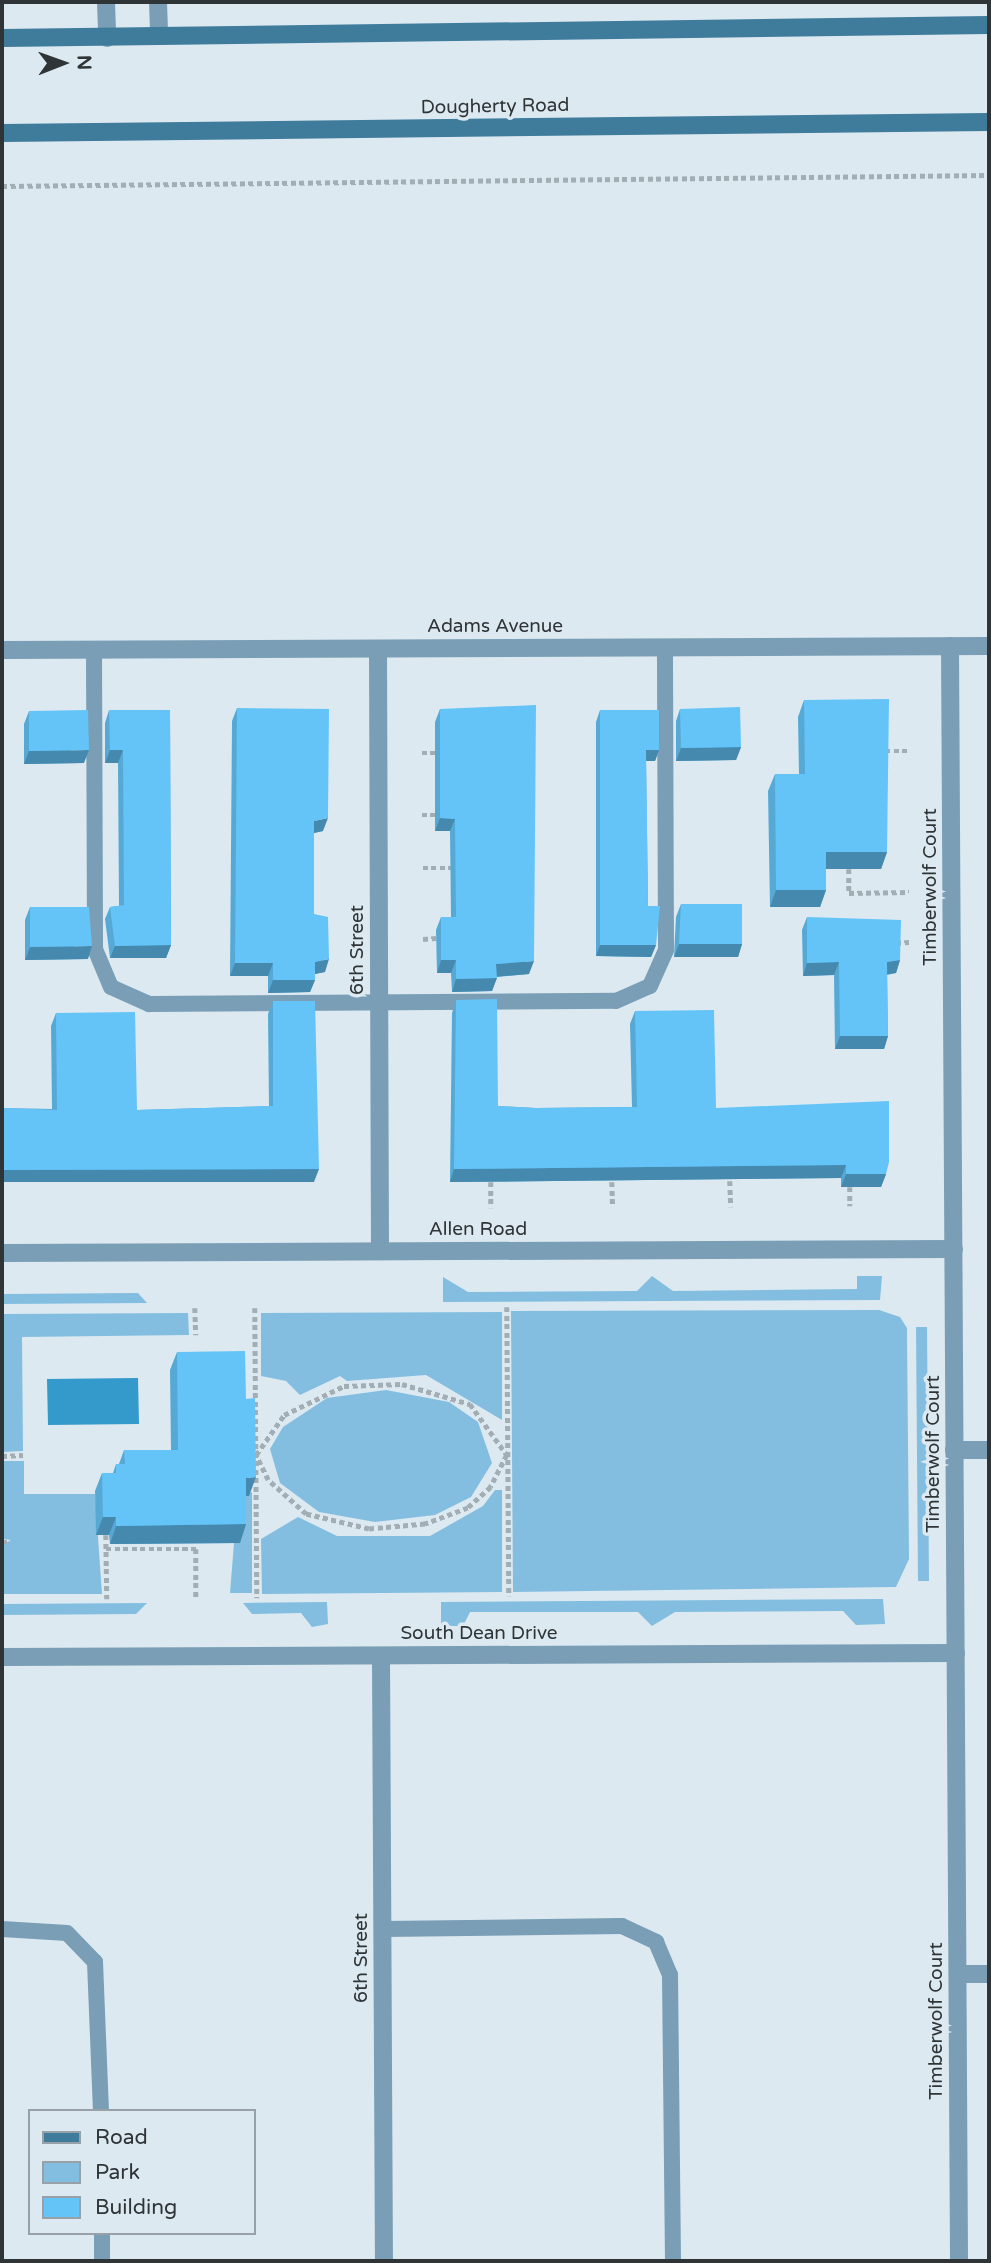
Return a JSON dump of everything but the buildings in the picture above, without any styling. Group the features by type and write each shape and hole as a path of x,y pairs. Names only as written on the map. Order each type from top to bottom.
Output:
{"main road":[{"path":"2,38 107,38 159,33 989,25"},
{"name":"Dougherty Road","path":"2,133 989,122"}],"street":[{"path":"106,2 107,38"},
{"path":"158,2 159,33"},
{"name":"Timberwolf Court","path":"950,646 959,2261"},
{"name":"Adams Avenue","path":"2,650 989,646"},
{"name":"6th Street","path":"378,649 380,1251"},
{"name":"Allen Road","path":"2,1253 954,1249"},
{"path":"954,1450 989,1450"},
{"name":"South Dean Drive","path":"2,1657 956,1653"},
{"name":"6th Street","path":"382,1656 384,2261"},
{"path":"958,1975 989,1974"}],"lane":[{"path":"94,650 95,949 111,987 149,1004 616,1001 650,986 666,950 664,647"},
{"path":"383,1928 622,1926 656,1942 670,1975 673,2261"},
{"path":"2,1929 67,1933 95,1962 101,2109"},
{"path":"102,2235 103,2261"}],"path":[{"path":"2,186 989,174"},
{"path":"879,751 909,751"},
{"path":"422,753 435,753"},
{"path":"422,816 435,815"},
{"path":"423,868 451,868"},
{"path":"849,869 849,893 909,892"},
{"path":"423,939 436,938"},
{"path":"896,943 909,942"},
{"path":"730,1181 731,1207"},
{"path":"491,1182 491,1208"},
{"path":"612,1182 612,1207"},
{"path":"850,1187 850,1206"},
{"path":"507,1307 509,1596"},
{"path":"195,1308 196,1335"},
{"path":"255,1308 257,1598"},
{"path":"256,1455 268,1431 303,1402 344,1386 401,1384 470,1404 508,1455"},
{"path":"2,1456 23,1455"},
{"path":"256,1455 279,1493 306,1514 378,1529 425,1524 468,1508 491,1487 508,1455"},
{"path":"106,1535 107,1599"},
{"path":"2,1542 10,1542"},
{"path":"106,1549 196,1549 196,1598"}],"green space":[{"path":"652,1276 673,1291 857,1289 857,1276 882,1276 880,1300 443,1302 443,1277 468,1292 637,1291"},
{"path":"138,1293 147,1303 2,1304 2,1294"},
{"path":"879,1310 900,1317 907,1328 909,1559 896,1587 513,1592 511,1311"},
{"path":"502,1312 502,1420 426,1375 347,1381 340,1376 300,1395 286,1381 261,1376 261,1313"},
{"path":"188,1313 189,1335 22,1337 23,1451 2,1452 2,1314"},
{"path":"916,1327 927,1327 929,1581 918,1581"},
{"path":"386,1390 449,1402 478,1422 492,1463 471,1497 435,1515 375,1522 319,1512 280,1483 270,1449 283,1427 327,1398"},
{"path":"2,1461 24,1461 24,1494 95,1494 102,1594 2,1594 2,1545 11,1540 2,1539"},
{"path":"495,1490 502,1490 502,1592 262,1594 261,1539 298,1517 337,1536 430,1536 483,1506"},
{"path":"252,1492 252,1593 230,1593 234,1543 240,1542 239,1496"},
{"path":"883,1599 885,1624 856,1625 843,1611 675,1612 652,1626 638,1612 470,1612 463,1626 441,1626 441,1602"},
{"path":"327,1602 328,1624 312,1627 301,1613 252,1614 243,1603"},
{"path":"147,1603 136,1614 2,1615 2,1604"}],"shaded area":[{"path":"138,1378 139,1424 48,1425 47,1379"}]}
